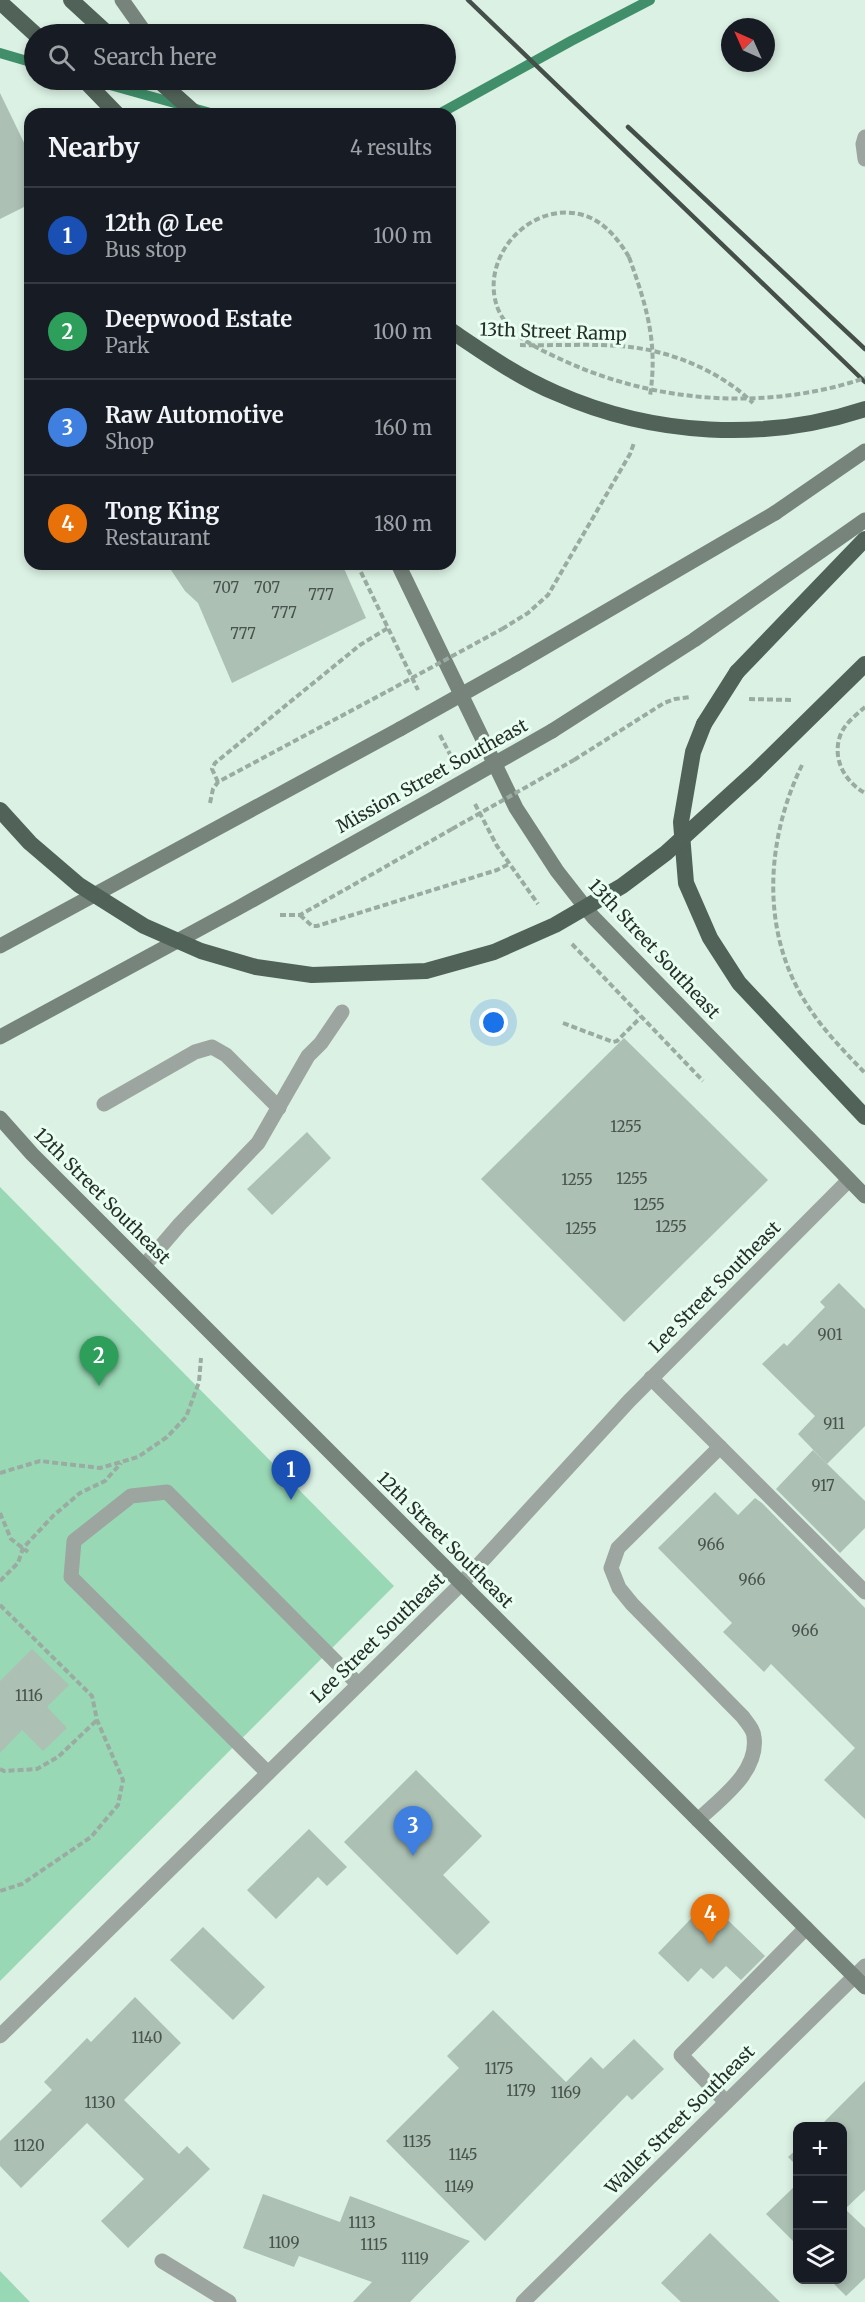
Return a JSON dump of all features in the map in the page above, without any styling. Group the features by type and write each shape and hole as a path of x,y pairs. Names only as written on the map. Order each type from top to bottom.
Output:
{"highway":[{"path":"70,0 97,24"},
{"path":"0,2 24,24"},
{"path":"94,90 111,108"},
{"path":"169,90 188,108"},
{"path":"456,334 488,356 556,393 613,414 663,424 716,430 776,429 832,420 865,409"},
{"path":"865,539 737,672 704,724 693,752 681,822 686,883 710,938 739,983 865,1117"},
{"path":"0,810 30,843 79,885 144,926 201,951 256,967 312,975 426,971 494,952 555,925 622,886 666,852 755,772 865,664"}],"main road":[{"path":"122,0 139,24"},
{"path":"177,90 190,108"},
{"path":"0,946 516,664 775,513 865,451"},
{"name":"Mission Street Southeast","path":"0,1037 238,908 552,731 694,640 865,520"},
{"name":"13th Street Southeast","path":"401,570 516,808 557,872 593,917 865,1196"},
{"name":"12th Street Southeast","path":"0,1118 32,1154 203,1326 806,1928 861,1976"}],"street":[{"path":"144,1266 180,1224 258,1143 308,1056 321,1043 342,1012"},
{"path":"104,1104 195,1052 212,1047 226,1054 279,1108"},
{"name":"Lee Street Southeast","path":"0,2036 461,1584 651,1378 849,1180"},
{"path":"651,1378 865,1592"},
{"path":"698,1820 741,1778 754,1756 754,1735 743,1717 632,1604 619,1588 612,1568 618,1548 720,1447"},
{"path":"268,1773 72,1577 74,1541 131,1496 167,1492 358,1684"},
{"path":"726,2102 681,2055 806,1928"},
{"name":"Waller Street Southeast","path":"523,2302 726,2102 861,1976"},
{"path":"162,2261 229,2302"}],"path":[{"path":"649,402 654,352 651,327 629,257 612,233 581,214 562,214 543,217 514,234 499,258 494,278 498,308 515,333 526,342 573,366 646,389 694,396 750,398 817,391 865,378"},
{"name":"13th Street Ramp","path":"519,345 629,347 654,352"},
{"path":"388,628 360,645 215,763 212,769 218,782 528,613 548,595 630,454 638,433"},
{"path":"865,707 848,723 840,736 838,750 845,776 855,787 865,793"},
{"path":"806,756 786,804 776,846 772,879 776,924 792,977 806,1004 830,1035 865,1073"},
{"path":"509,864 497,870 317,926 312,926 300,915 574,760"},
{"path":"563,1023 613,1042 617,1041 641,1017"},
{"path":"0,1473 40,1461 100,1468 138,1457 167,1437 186,1417 199,1382 203,1326"},
{"path":"0,1581 18,1563 23,1548 71,1501 80,1493 105,1481 122,1462"},
{"path":"0,1513 11,1539 28,1552"},
{"path":"0,1605 92,1696 97,1720 123,1780 118,1805 91,1837 22,1884 0,1891"},
{"path":"0,1769 4,1771 37,1769 58,1757 97,1720"}],"green space":[{"path":"0,1187 394,1586 0,1981"},
{"path":"0,2271 30,2302 0,2302"}],"building":[{"path":"0,93 24,143 24,207 0,219"},
{"path":"171,570 345,570 366,618 232,683 198,603 185,591"},
{"path":"624,1038 768,1180 624,1322 481,1179"},
{"path":"307,1132 331,1158 272,1215 247,1189"},
{"path":"839,1283 865,1309 865,1426 827,1464 798,1434 815,1416 762,1364 784,1343 787,1346 825,1307 820,1302"},
{"path":"813,1450 865,1501 865,1528 840,1553 776,1489"},
{"path":"715,1492 738,1515 755,1498 762,1503 865,1608 865,1819 824,1780 855,1748 771,1664 764,1672 723,1632 732,1623 658,1548"},
{"path":"32,1649 69,1685 47,1707 67,1728 43,1751 22,1730 0,1753 0,1681"},
{"path":"416,1770 482,1836 443,1875 490,1922 457,1955 344,1842"},
{"path":"309,1829 347,1867 327,1886 318,1877 276,1919 247,1890"},
{"path":"708,1901 765,1956 741,1980 726,1966 713,1979 701,1968 688,1982 658,1953"},
{"path":"203,1927 265,1987 233,2020 170,1960"},
{"path":"135,1997 181,2043 124,2100 179,2154 187,2146 210,2169 128,2248 101,2221 144,2179 87,2123 21,2188 0,2166 0,2141 52,2090 44,2082 87,2038 91,2042"},
{"path":"493,2010 566,2082 591,2057 603,2069 634,2039 664,2069 632,2100 627,2095 485,2241 386,2141 459,2068 447,2056"},
{"path":"865,2081 865,2190 847,2207 847,2122 824,2122"},
{"path":"793,2152 793,2162 788,2157"},
{"path":"793,2188 793,2241 766,2214"},
{"path":"263,2194 340,2222 350,2196 470,2241 410,2302 353,2302 372,2282 299,2256 294,2267 243,2248"},
{"path":"847,2211 865,2228 865,2278 846,2296 834,2284 847,2284"},
{"path":"710,2233 780,2302 681,2302 661,2283"}],"waterway":[{"path":"450,108 650,0"},
{"path":"0,53 24,60"},
{"path":"128,90 192,108"}],"railway":[{"path":"468,0 865,382"},
{"path":"628,127 865,349"}],"place":[{"name":"Deepwood Estate","path":"99,1386"},
{"name":"12th @ Lee","path":"291,1500"},
{"name":"Raw Automotive","path":"413,1856"},
{"name":"Tong King","path":"710,1944"}]}
